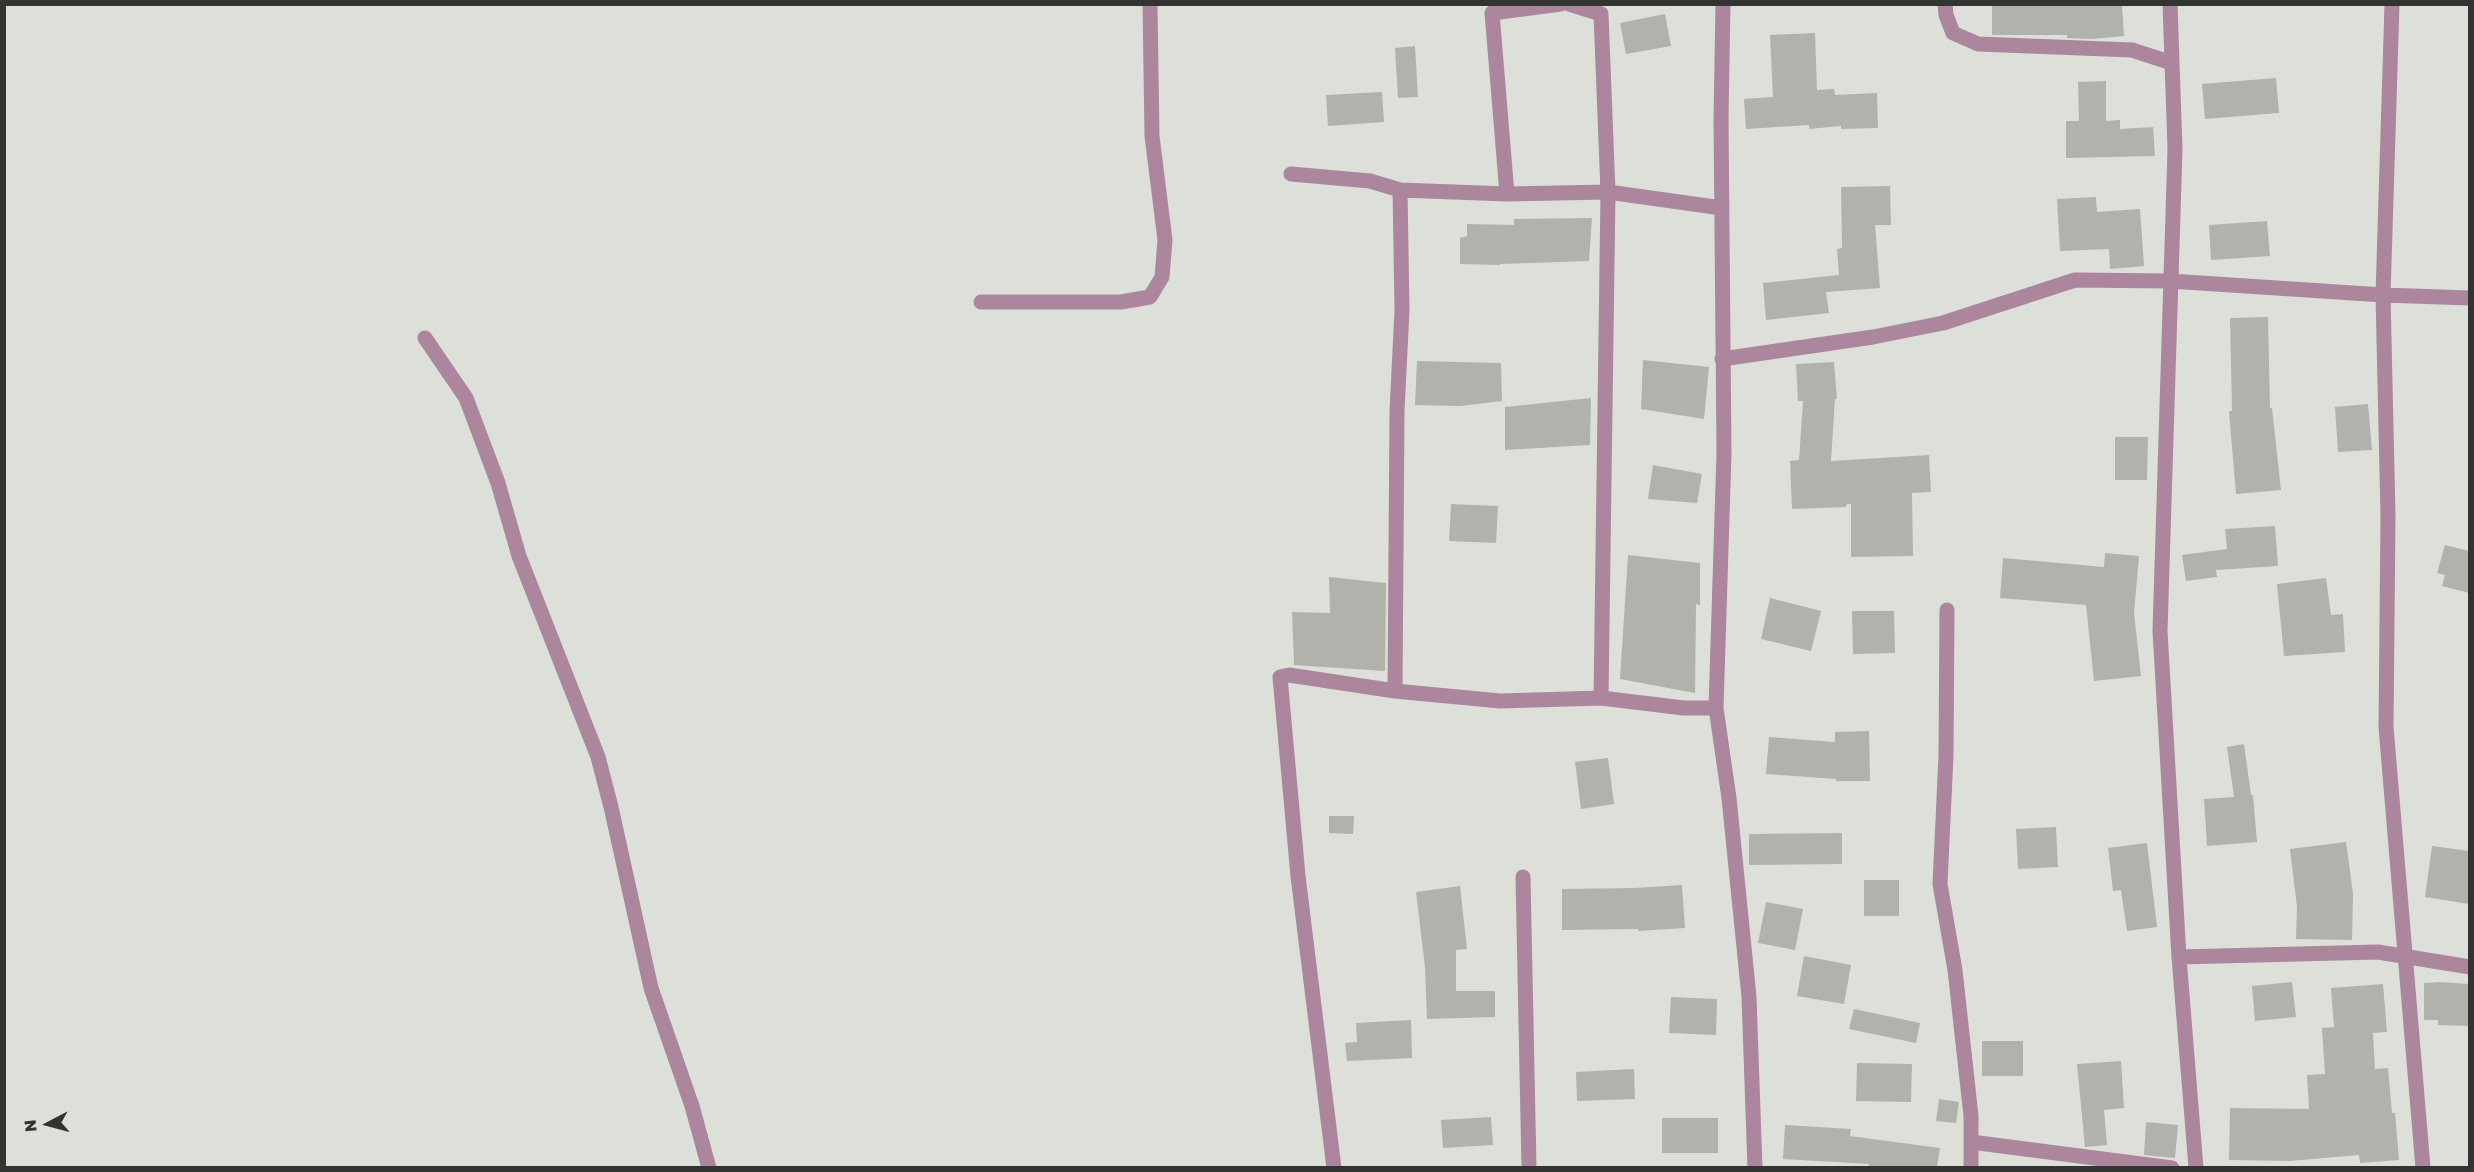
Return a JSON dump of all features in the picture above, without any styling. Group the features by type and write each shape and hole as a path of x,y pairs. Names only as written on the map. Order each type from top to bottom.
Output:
{"street":[{"path":"981,302 1121,302 1150,297 1162,277 1166,240 1152,136 1150,4"},
{"path":"1507,194 1491,9 1561,4"},
{"path":"1569,4 1601,14 1608,192 1601,698"},
{"path":"1723,4 1724,453 1716,708 1729,798 1749,997 1755,1167"},
{"path":"1945,4 1946,15 1953,33 1978,44 2132,50 2172,63"},
{"path":"2170,4 2175,149 2160,631 2180,957 2196,1167"},
{"path":"2392,4 2383,295 2388,516 2386,726 2423,1167"},
{"path":"1291,174 1370,181 1400,190 1507,194 1608,192 1722,208"},
{"path":"1395,691 1397,411 1402,310 1400,190"},
{"path":"1722,359 1873,337 1943,322 2075,280 2170,281 2383,295 2469,298"},
{"path":"425,338 466,398 477,423 498,483 519,556 598,757 651,988 692,1106 709,1167"},
{"path":"1947,610 1946,756 1940,884 1955,970 1971,1116 1971,1167"},
{"path":"1334,1167 1298,876 1280,677 1289,675 1395,691 1500,701 1601,698 1684,708 1716,708"},
{"path":"1523,877 1529,1167"},
{"path":"2180,957 2378,952 2469,967"},
{"path":"1971,1142 2172,1167"}],"building":[{"path":"1992,4 2122,4 2124,36 2092,39 2067,38 2067,35 1992,35"},
{"path":"1665,14 1671,46 1626,54 1620,23"},
{"path":"1815,33 1817,90 1834,89 1835,95 1877,93 1878,128 1841,129 1841,126 1809,129 1809,125 1746,129 1744,99 1773,97 1770,35"},
{"path":"1415,46 1418,97 1398,98 1395,48"},
{"path":"2276,78 2279,113 2205,119 2202,84"},
{"path":"2106,81 2106,121 2120,120 2120,129 2153,127 2155,156 2066,158 2066,121 2079,121 2078,82"},
{"path":"1382,92 1384,122 1328,126 1326,95"},
{"path":"1890,186 1891,225 1875,225 1880,288 1826,292 1829,313 1766,320 1763,283 1839,275 1837,249 1842,248 1841,187"},
{"path":"2096,197 2097,212 2140,209 2144,266 2110,269 2109,249 2060,251 2057,199"},
{"path":"1592,218 1589,261 1500,265 1460,264 1460,238 1467,236 1467,224 1514,225 1514,219"},
{"path":"2267,221 2270,256 2211,260 2209,225"},
{"path":"2268,317 2270,408 2272,408 2281,490 2236,494 2229,411 2232,411 2230,318"},
{"path":"1643,360 1709,367 1704,419 1641,409"},
{"path":"1417,361 1501,363 1502,401 1460,406 1415,405"},
{"path":"1834,362 1837,399 1835,399 1831,461 1929,455 1931,492 1912,493 1913,556 1851,557 1851,504 1847,504 1846,507 1792,509 1790,461 1799,460 1803,401 1798,401 1796,364"},
{"path":"1591,398 1590,445 1505,450 1505,407"},
{"path":"2368,404 2372,450 2338,452 2335,407"},
{"path":"2115,437 2148,437 2147,480 2115,480"},
{"path":"1653,465 1702,474 1697,503 1648,499"},
{"path":"1451,504 1498,506 1496,543 1449,541"},
{"path":"2275,526 2278,566 2216,570 2217,577 2186,581 2182,555 2227,549 2225,529"},
{"path":"2445,545 2469,551 2469,593 2442,586 2445,575 2437,573"},
{"path":"2105,553 2139,556 2134,613 2141,676 2094,681 2086,605 2000,598 2003,558 2104,567"},
{"path":"1628,555 1700,563 1700,605 1696,604 1695,693 1620,679"},
{"path":"1329,577 1386,583 1385,671 1294,665 1292,612 1330,613"},
{"path":"2326,578 2331,615 2343,614 2345,652 2284,656 2277,584"},
{"path":"1770,598 1821,611 1811,651 1761,639"},
{"path":"1852,611 1894,611 1895,653 1853,654"},
{"path":"1869,731 1870,781 1836,781 1836,779 1766,774 1769,737 1835,742 1835,732"},
{"path":"2244,744 2251,795 2253,795 2257,842 2207,846 2204,799 2234,797 2227,747"},
{"path":"1608,758 1614,804 1581,809 1575,762"},
{"path":"1329,816 1354,816 1353,834 1329,833"},
{"path":"2056,827 2058,867 2018,869 2016,829"},
{"path":"1842,833 1842,864 1749,865 1749,834"},
{"path":"2346,842 2353,893 2352,940 2296,939 2297,907 2290,849"},
{"path":"2147,843 2157,927 2127,931 2121,890 2113,891 2108,848"},
{"path":"2432,846 2469,851 2469,904 2425,897"},
{"path":"1864,880 1899,880 1899,916 1864,916"},
{"path":"1682,885 1685,928 1638,931 1638,929 1562,930 1562,889"},
{"path":"1460,886 1467,949 1456,950 1456,991 1495,991 1495,1017 1427,1019 1425,967 1416,892"},
{"path":"1766,902 1803,909 1795,950 1758,943"},
{"path":"1804,956 1851,965 1844,1004 1797,996"},
{"path":"2292,982 2296,1017 2255,1021 2252,986"},
{"path":"2424,983 2469,984 2469,1026 2438,1025 2438,1020 2424,1020"},
{"path":"2383,984 2387,1032 2373,1033 2375,1069 2388,1068 2399,1160 2360,1163 2359,1155 2289,1161 2229,1160 2230,1108 2309,1109 2307,1075 2325,1074 2322,1028 2334,1027 2331,988"},
{"path":"1671,997 1717,999 1716,1035 1669,1033"},
{"path":"1854,1009 1920,1023 1916,1043 1849,1029"},
{"path":"1411,1020 1412,1058 1347,1061 1345,1043 1357,1042 1356,1023"},
{"path":"1982,1041 2023,1041 2023,1076 1982,1076"},
{"path":"2121,1061 2124,1108 2104,1110 2107,1145 2085,1147 2077,1064"},
{"path":"1857,1063 1912,1064 1911,1102 1856,1101"},
{"path":"1634,1069 1635,1099 1577,1101 1576,1072"},
{"path":"1939,1099 1959,1102 1956,1123 1936,1121"},
{"path":"1491,1117 1493,1145 1443,1148 1441,1120"},
{"path":"1662,1118 1718,1118 1718,1153 1662,1153"},
{"path":"2146,1122 2178,1125 2175,1158 2144,1155"},
{"path":"1785,1125 1851,1129 1850,1136 1940,1148 1937,1167 1868,1167 1869,1164 1783,1159"}]}
